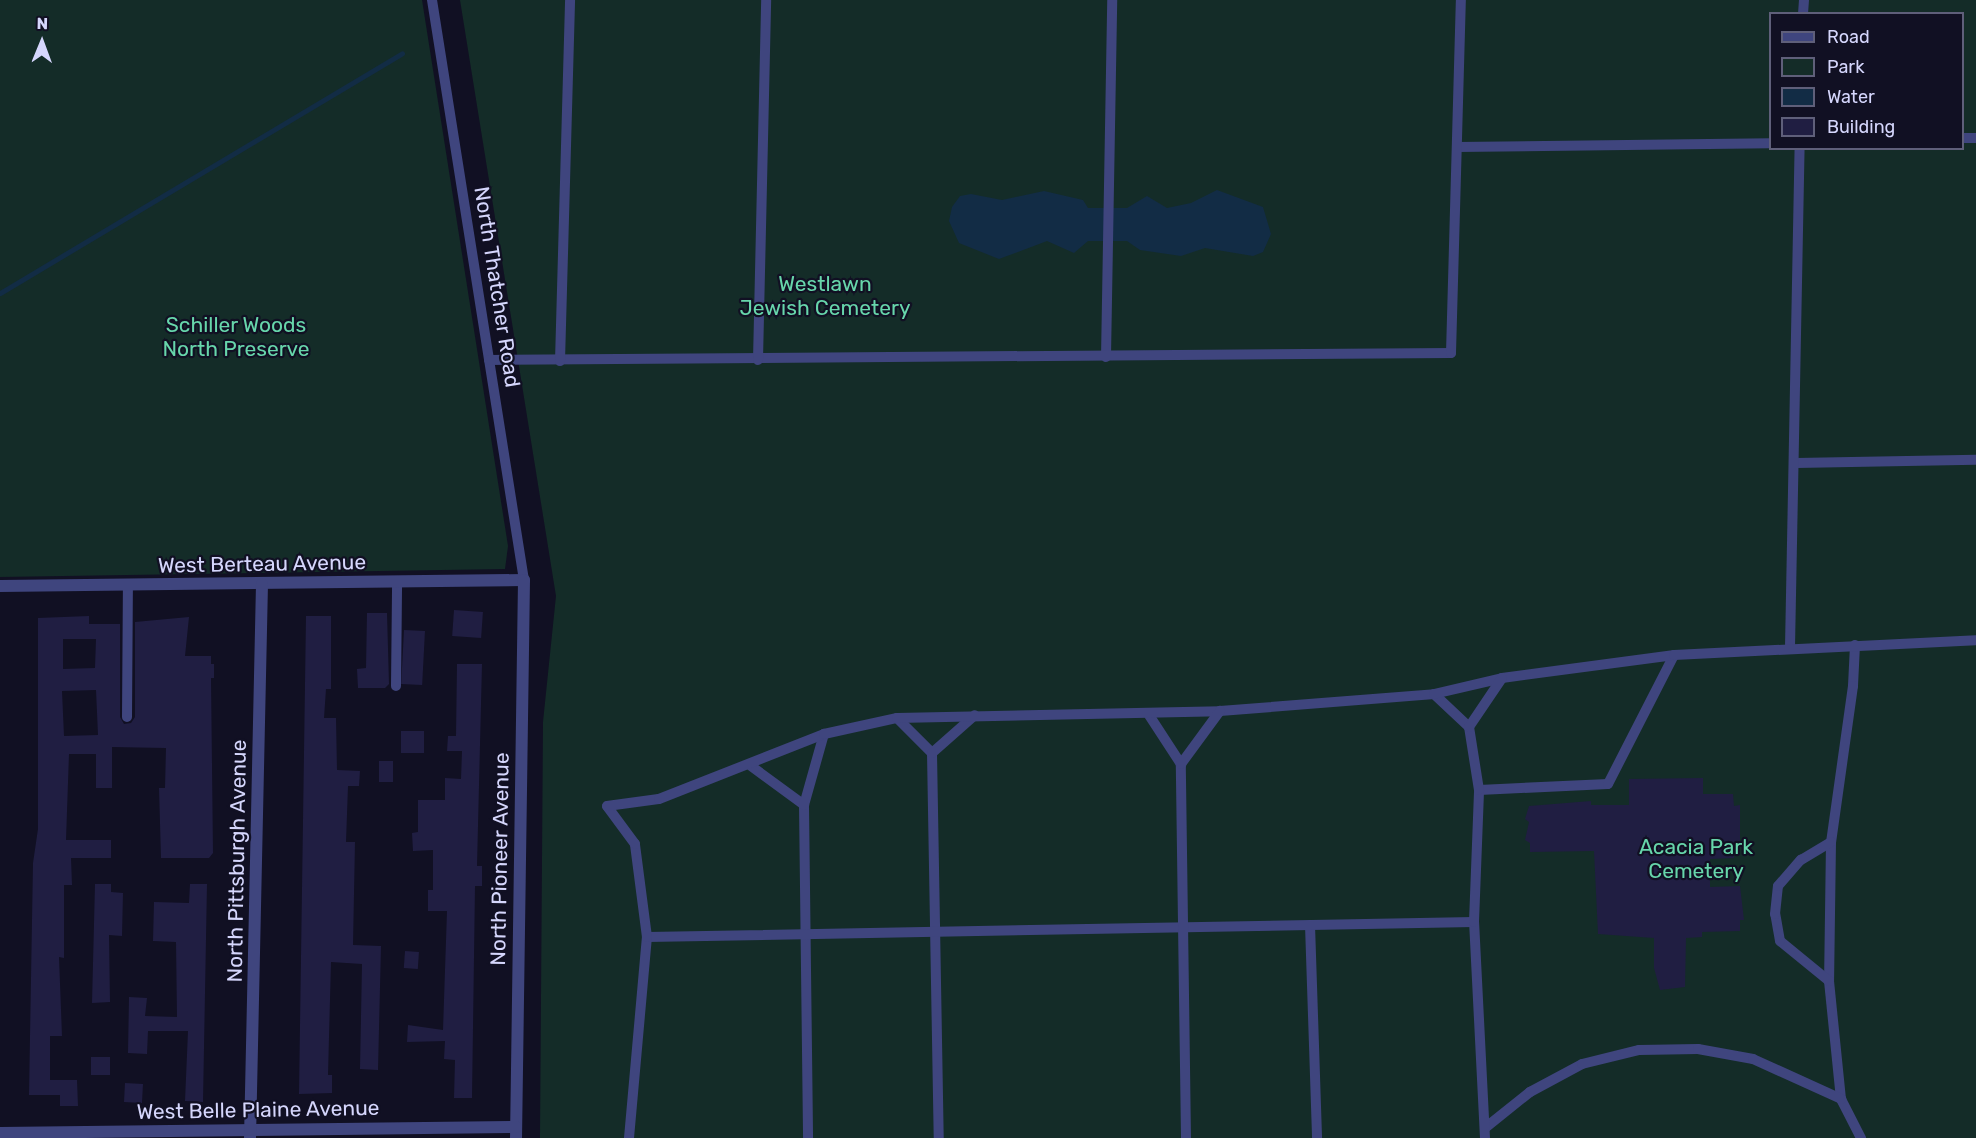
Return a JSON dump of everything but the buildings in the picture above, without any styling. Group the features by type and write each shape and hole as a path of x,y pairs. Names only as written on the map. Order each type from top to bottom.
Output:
{"street":[{"name":"West Berteau Avenue","path":"0,586 524,580"},
{"name":"North Pioneer Avenue","path":"516,1132 524,580"},
{"name":"North Pittsburgh Avenue","path":"250,1134 262,584"},
{"name":"West Belle Plaine Avenue","path":"0,1133 114,1135 516,1132"}],"lane":[{"name":"North Thatcher Road","path":"432,0 524,580"},
{"path":"560,360 570,0"},
{"path":"758,360 766,0"},
{"path":"1106,357 1112,0"},
{"path":"489,360 758,360 1451,353 1461,0"},
{"path":"1457,147 1769,143"},
{"path":"1790,647 1796,463 1800,150"},
{"path":"1796,463 1976,460"},
{"path":"396,686 397,582"},
{"path":"127,717 128,585"},
{"path":"629,1138 647,938 634,844 607,806 659,799 751,766 824,734 897,718 975,715 1149,715 1220,711 1434,694 1502,678 1674,655 1790,647 1976,640"},
{"path":"1855,645 1853,686 1831,842 1829,981 1840,1099 1861,1138"},
{"path":"1479,790 1608,784 1674,655"},
{"path":"1468,727 1502,678"},
{"path":"1434,694 1468,727 1479,790 1474,922 1485,1133"},
{"path":"1181,764 1220,711"},
{"path":"932,753 975,715"},
{"path":"1149,715 1181,764 1186,1138"},
{"path":"897,718 932,753 939,1138"},
{"path":"808,1138 804,805 824,734"},
{"path":"751,766 804,805"},
{"path":"1829,981 1780,941 1775,914 1778,886 1801,860 1831,842"},
{"path":"647,938 1474,922"},
{"path":"1310,925 1317,1138"},
{"path":"1485,1133 1530,1092 1582,1064 1639,1050 1698,1049 1753,1059 1840,1099"}],"green space":[{"name":"Schiller Woods North Preserve","path":"0,0 422,0 508,546 505,569 0,577"},
{"path":"460,0 1976,0 1976,1138 540,1138 543,722 556,596"}],"water":[{"path":"1217,190 1263,207 1271,234 1263,252 1253,256 1205,248 1181,256 1140,250 1127,241 1088,241 1074,253 1047,241 999,259 959,243 949,221 952,207 960,196 971,194 1002,200 1044,191 1083,200 1088,208 1127,208 1147,196 1167,208 1191,203"}],"waterway":[{"path":"0,293 402,53"}],"park label":[{"name":"Westlawn Jewish Cemetery","path":"825,296"},
{"name":"Acacia Park Cemetery","path":"1696,859"}]}
